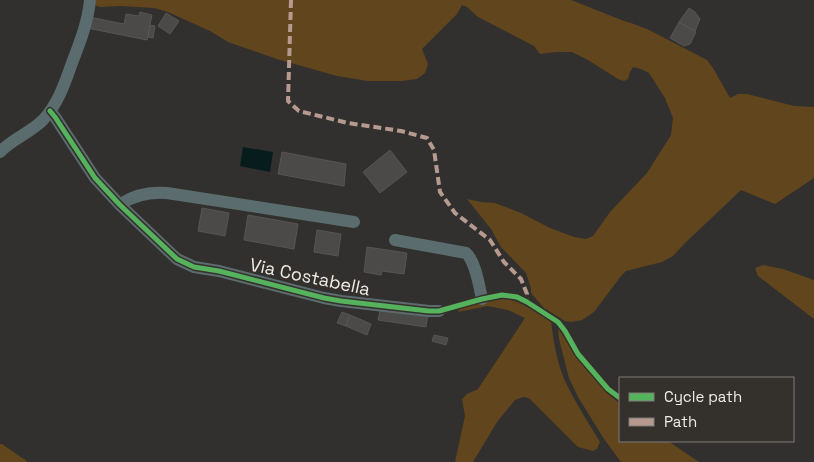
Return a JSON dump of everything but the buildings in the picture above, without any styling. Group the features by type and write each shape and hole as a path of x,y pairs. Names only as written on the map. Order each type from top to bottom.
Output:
{"street":[{"path":"0,152 36,126 50,111 62,91 85,27 90,0"},
{"name":"Via Costabella","path":"50,111 95,178 171,254 185,264 341,301 439,311"},
{"path":"120,205 133,197 156,192 354,222"},
{"path":"395,240 466,253 471,257 482,300"}],"shaded area":[{"path":"92,0 571,0 647,29 707,60 730,98 738,94 747,94 794,106 814,107 814,178 775,204 741,190 673,256 662,262 626,271 594,312 582,320 565,321 544,308 531,293 526,273 501,247 491,229 467,199 495,203 574,237 586,239 593,236 610,212 647,173 671,135 673,118 665,98 649,73 633,67 628,79 624,81 572,52 540,54 534,46 478,17 462,5 457,14 422,49 428,64 425,73 417,79 368,81 337,76 277,59 228,42 210,31 168,12 154,8 100,7 94,5"},
{"path":"763,265 783,269 814,280 814,319 758,276 755,268"},
{"path":"507,298 551,320 562,374 573,397 600,442 597,449 593,451 578,447 530,399 525,397 515,400 497,422 473,462 455,462 465,416 462,399 467,394 478,389 525,318 508,310 488,306 458,312 460,308"},
{"path":"558,328 576,355 605,390 619,403 619,442 669,442 699,462 621,462 578,397 569,378"},
{"path":"0,444 2,444 28,462 0,462"}],"water":[{"path":"243,147 273,152 270,172 240,166"}],"marked path":[{"path":"291,0 288,101 299,111 348,123 401,131 427,138 434,150 440,192 455,213 490,240 504,262 521,279 527,294 527,302"}],"cycle path":[{"path":"50,111 95,178 120,205 177,259 194,267 219,271 324,298 429,311 439,311 502,295 517,297 558,322 578,354 608,389 619,397"}]}
